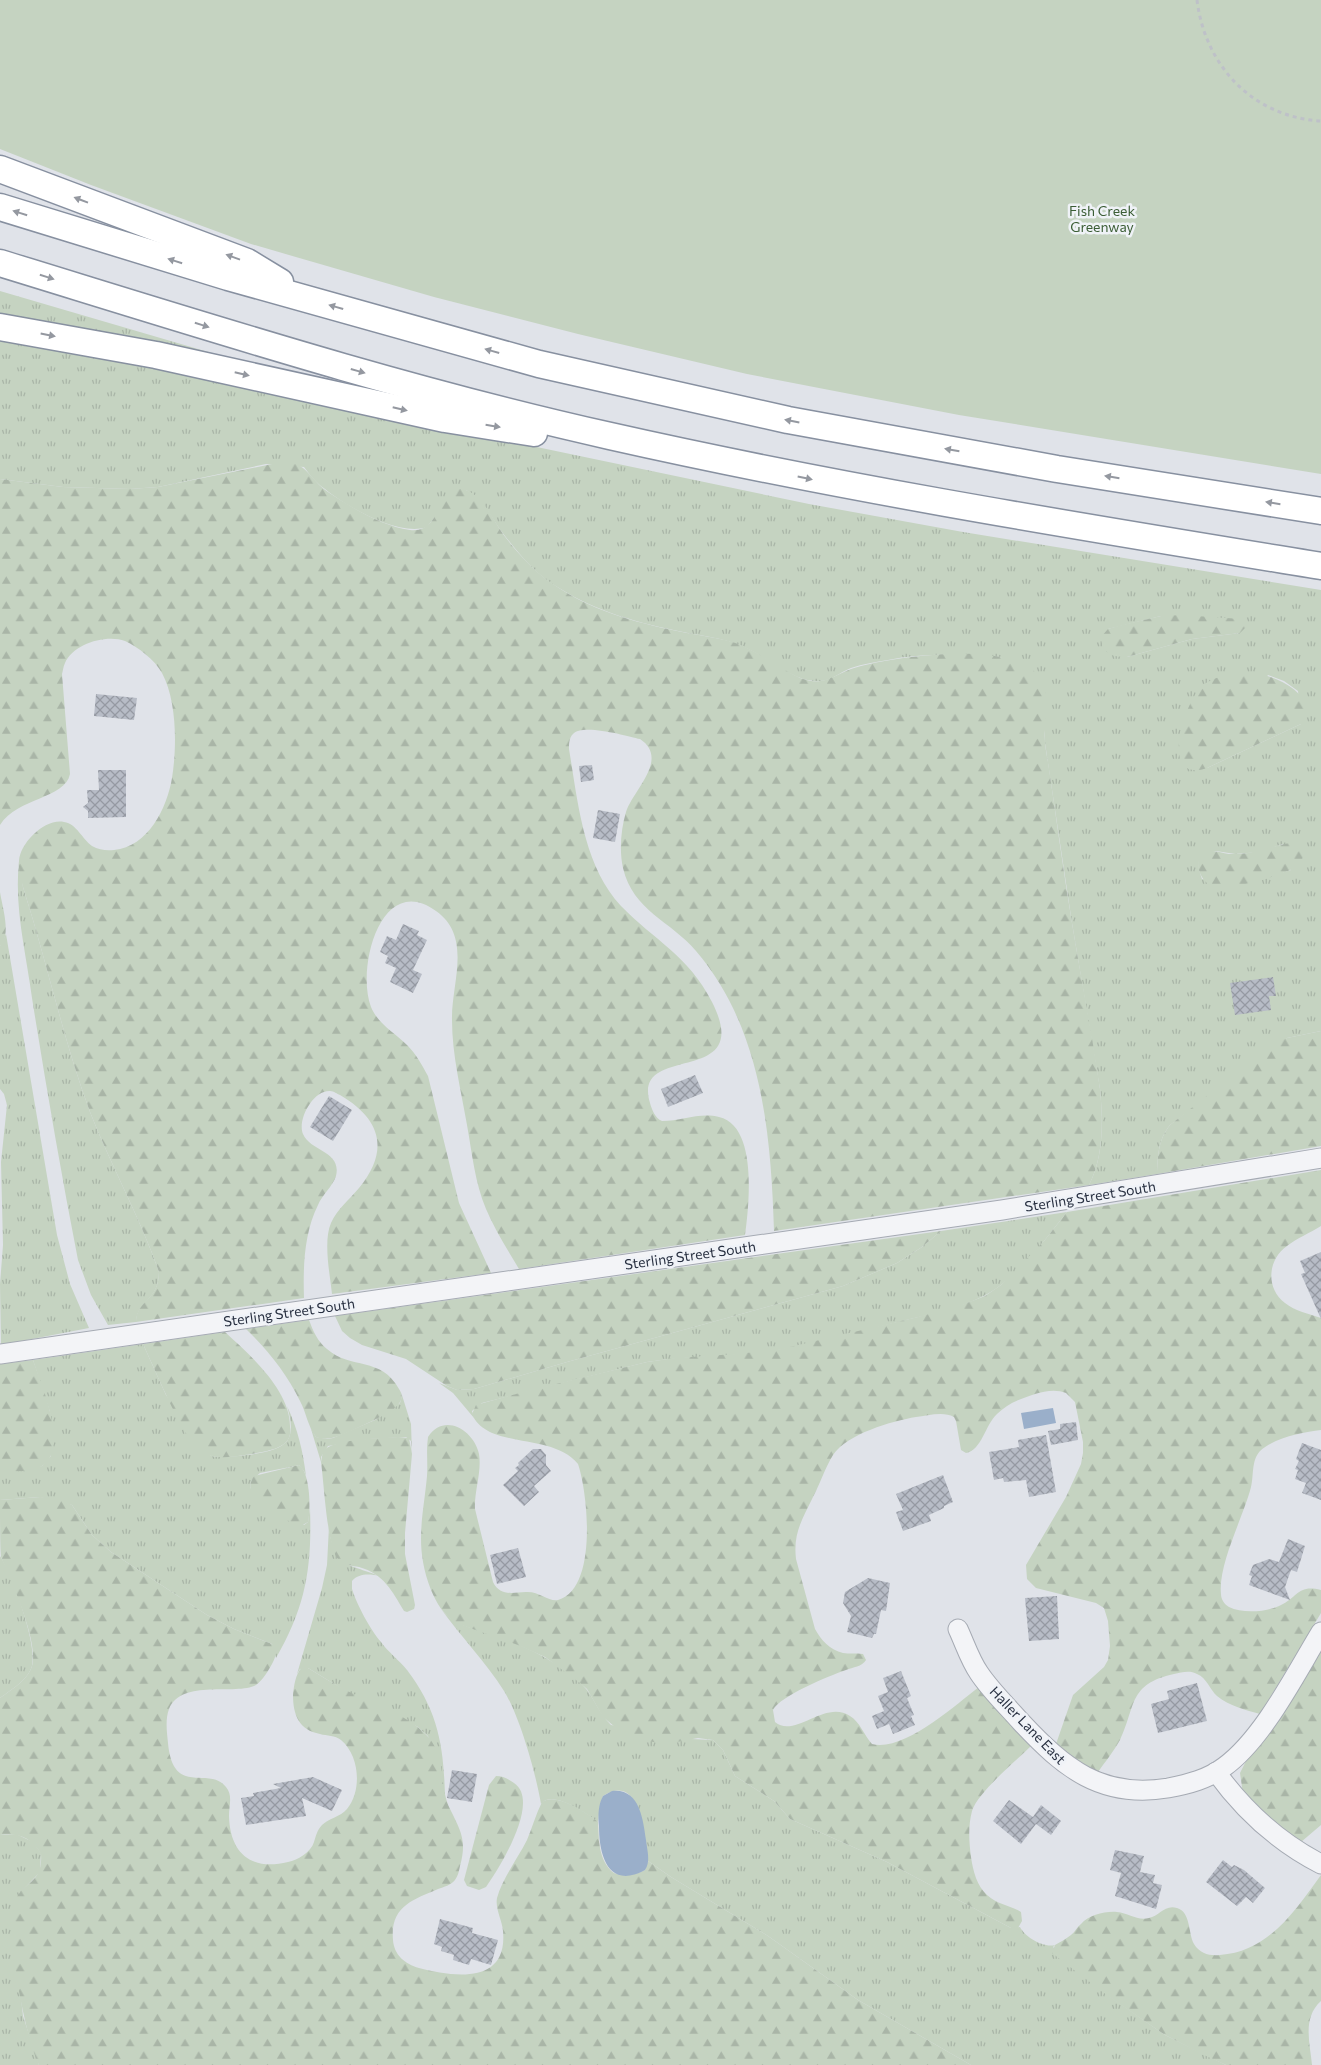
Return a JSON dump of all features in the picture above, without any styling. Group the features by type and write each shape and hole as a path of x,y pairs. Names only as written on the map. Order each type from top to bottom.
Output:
{"highway":[{"path":"0,169 247,262 306,298"},
{"path":"0,207 228,277 539,364 788,420 1047,467 1321,511"},
{"path":"0,263 280,349 431,391 607,436 776,472"},
{"path":"0,326 156,355 445,419 776,472 983,510 1321,566"}],"street":[{"name":"Sterling Street South","path":"0,1354 1002,1210 1321,1158"},
{"name":"Haller Lane East","path":"958,1629 981,1675 1037,1739 1073,1770 1104,1784 1144,1790 1180,1786 1199,1781 1232,1761 1252,1740 1271,1713 1321,1632"},
{"path":"1216,1772 1236,1799 1257,1820 1294,1849 1321,1864"}],"path":[{"path":"1197,0 1199,16 1207,41 1222,66 1236,83 1276,112 1321,121"}],"green space":[{"name":"Fish Creek Greenway","path":"0,0 1321,0 1321,474 959,415 747,374 578,334 434,297 251,244 0,149"},
{"path":"0,291 215,354 213,360 0,320"},
{"path":"0,335 809,504 963,532 1321,590 1321,1031 1287,1038 1170,1125 1161,1142 1157,1174 1089,1185 1100,1150 1102,1113 1100,1089 1072,923 1045,743 1045,729 1001,657 944,655 902,657 856,667 821,681 797,677 751,650 735,643 667,629 619,616 573,596 551,583 529,565 478,499 466,490 438,513 427,527 415,529 388,524 360,512 322,487 304,467 266,464 158,487 130,489 63,487 0,479","holes":["1161,616 1240,633 1192,639 1127,657 1108,629","1268,675 1284,681 1298,691 1301,724 1207,768","1283,844 1291,870 1251,882 1202,879 1199,870 1202,855 1216,851 1235,854 1260,852"]},
{"path":"282,462 291,463 303,468 328,492 357,510 389,525 410,530 421,529 429,524 449,492 456,488 466,490 483,503 503,534 528,564 551,583 574,597 604,611 637,621 734,643 805,679 822,681 861,666 879,662 926,655 953,654 979,654 1002,657 1022,664 1037,674 1046,693 1046,750 1100,1089 1102,1125 1100,1150 1089,1185 774,1231 770,1157 759,1084 749,1048 736,1014 718,981 696,951 635,895 628,883 623,868 621,847 624,819 630,803 651,765 648,747 640,739 605,731 578,731 570,739 569,749 579,811 590,852 598,872 608,890 621,906 682,960 703,986 712,1002 721,1029 718,1046 707,1056 658,1073 649,1084 650,1103 656,1116 662,1121 698,1116 719,1117 731,1123 740,1135 745,1150 749,1187 745,1235 519,1269 486,1209 474,1168 454,1046 452,1020 458,962 454,934 447,922 436,911 417,902 401,904 387,914 377,929 370,949 367,990 371,1007 382,1023 410,1048 428,1076 459,1203 491,1273 332,1294 328,1258 329,1230 337,1213 369,1174 375,1161 377,1136 365,1114 354,1104 330,1091 318,1095 312,1100 302,1121 303,1134 307,1140 330,1156 337,1168 335,1180 320,1201 310,1227 304,1262 304,1298 136,1322 140,1309 155,1289 159,1272 143,1231 98,1132 80,1084 23,887 19,864 20,854 35,833 49,824 57,822 69,823 88,843 103,850 126,847 137,842 146,834 154,824 166,801 172,778 175,739 171,697 159,668 146,654 125,641 117,639 100,640 91,642 75,651 65,663 62,674 70,774 66,782 59,789 18,809 0,825 0,479 63,487 130,489 158,487"},
{"path":"1181,615 1241,619 1245,621 1247,626 1240,633 1192,639 1127,657 1112,655 1103,647 1101,637 1108,629 1161,616"},
{"path":"1255,673 1284,683 1301,696 1306,714 1301,724 1207,768 1192,770 1183,764 1179,752 1183,721 1198,691 1206,683 1217,678"},
{"path":"1294,843 1300,848 1303,857 1300,865 1271,877 1222,888 1205,882 1199,871 1199,860 1201,855 1206,852 1245,853"},
{"path":"19,862 23,887 80,1084 98,1132 143,1231 159,1272 156,1289 140,1309 136,1322 108,1325 91,1295 78,1260 48,1097 21,930 18,896"},
{"path":"0,892 6,928 4,941 0,946"},
{"path":"6,934 57,1235 70,1284 89,1328 1,1345 0,1284 3,1245 1,1162 7,1105 4,1094 0,1089 0,946"},
{"path":"1321,1031 1321,1146 1157,1174 1161,1142 1170,1125 1272,1044 1287,1038"},
{"path":"1321,1170 1321,1226 1287,1246 1276,1258 1271,1274 1274,1290 1285,1303 1321,1318 1321,1430 1281,1439 1266,1446 1257,1455 1251,1487 1227,1555 1221,1582 1223,1601 1229,1607 1241,1611 1262,1611 1287,1602 1303,1590 1321,1590 1321,1613 1260,1714 1227,1702 1217,1696 1200,1676 1192,1672 1183,1672 1159,1678 1141,1690 1132,1707 1120,1740 1098,1772 1068,1755 1056,1744 1073,1695 1104,1667 1108,1660 1110,1646 1108,1621 1104,1608 1096,1603 1036,1588 1027,1579 1026,1565 1066,1497 1081,1464 1083,1442 1075,1402 1066,1393 1043,1392 1010,1404 993,1419 976,1447 966,1453 961,1450 954,1417 945,1414 906,1419 883,1425 859,1435 848,1441 833,1455 802,1520 797,1534 796,1559 815,1629 823,1641 834,1650 843,1653 863,1654 866,1660 860,1665 817,1682 785,1699 773,1710 775,1722 783,1726 792,1726 831,1712 840,1712 850,1716 859,1725 872,1744 885,1745 899,1741 928,1726 979,1687 1031,1746 982,1795 972,1811 969,1828 971,1857 978,1883 991,1898 1021,1912 1022,1921 1018,1928 1011,1928 887,1862 790,1819 774,1801 735,1776 723,1750 713,1740 698,1738 666,1744 648,1741 621,1732 603,1717 587,1689 545,1657 518,1645 456,1623 444,1612 433,1595 423,1560 421,1533 427,1476 428,1437 442,1426 458,1427 465,1431 476,1445 480,1461 475,1509 493,1582 499,1590 507,1593 531,1592 558,1600 571,1592 579,1578 585,1560 587,1517 582,1478 578,1464 567,1454 553,1448 491,1432 480,1425 472,1414 476,1405 647,1362 781,1349 918,1317 985,1296 1001,1285 1044,1241 1067,1212"},
{"path":"1067,1212 1028,1260 1001,1285 967,1304 941,1312 781,1349 749,1354 647,1362 482,1403 472,1411 474,1418 453,1393 439,1383 457,1390 474,1389 843,1286 897,1263 922,1247 941,1231"},
{"path":"941,1231 922,1247 897,1263 843,1286 474,1389 457,1390 447,1386 406,1359 362,1345 342,1331 335,1316"},
{"path":"309,1320 316,1336 327,1349 346,1359 375,1367 392,1379 402,1394 402,1399 394,1409 344,1434 325,1439 316,1437 289,1381 262,1345 246,1329"},
{"path":"225,1332 257,1362 283,1399 288,1413 290,1436 284,1444 271,1450 228,1457 210,1456 200,1451 193,1444 177,1417 143,1344"},
{"path":"143,1344 166,1395 211,1456 251,1454 273,1450 282,1446 287,1441 290,1433 291,1424 287,1406 291,1415 300,1441 306,1476 299,1465 260,1473 251,1481 250,1488 304,1525 308,1522 310,1508 310,1549 305,1586 294,1621 276,1658 272,1644 234,1629 207,1615 111,1552 92,1535 72,1505 40,1497 0,1500 0,1471 42,1466 51,1456 50,1412 33,1360"},
{"path":"33,1360 47,1399 54,1431 54,1446 50,1458 42,1466 27,1470 0,1471 0,1364"},
{"path":"401,1392 411,1424 412,1454 411,1441 406,1437 370,1439 328,1446 321,1457 321,1462 311,1429 316,1437 333,1438 375,1420 400,1403"},
{"path":"409,1438 412,1454 405,1554 415,1605 414,1609 407,1612 404,1611 386,1584 375,1574 359,1567 345,1564 338,1559 331,1542 326,1514 321,1462 323,1451 337,1444 358,1440"},
{"path":"299,1465 305,1475 309,1500 308,1522 301,1526 289,1521 259,1501 254,1496 250,1487 254,1476"},
{"path":"40,1497 55,1498 72,1505 92,1535 111,1552 207,1615 234,1629 272,1644 274,1647 276,1654 273,1661 261,1681 256,1685 247,1688 197,1691 185,1694 176,1700 169,1709 167,1717 171,1760 177,1770 184,1775 219,1781 228,1790 230,1797 230,1829 239,1850 245,1857 264,1864 275,1864 292,1861 300,1857 312,1846 322,1825 347,1809 355,1793 357,1774 352,1755 347,1747 336,1737 323,1735 307,1729 296,1715 293,1702 294,1684 302,1667 308,1668 355,1695 407,1720 428,1737 438,1754 445,1794 462,1836 463,1850 458,1873 453,1882 412,1901 399,1912 395,1919 393,1928 394,1945 401,1958 409,1964 448,1974 462,1974 476,1973 488,1969 497,1961 502,1948 503,1931 497,1906 499,1891 527,1840 542,1802 555,1800 571,1805 598,1822 602,1856 614,1873 630,1875 637,1873 645,1870 648,1861 768,1936 858,2000 971,2065 39,2065 28,2032 18,1983 14,1957 12,1914 19,1894 36,1877 39,1871 41,1854 24,1837 13,1834 0,1835 0,1698 27,1676 32,1666 33,1655 32,1642 23,1611 1,1557 0,1500"},
{"path":"329,1526 334,1548 344,1561 351,1566 379,1576 361,1575 352,1581 352,1589 360,1609 373,1630 384,1646 407,1670 418,1686 433,1716 441,1747 445,1799 428,1736 418,1727 344,1690 308,1668 300,1669 297,1674 327,1565"},
{"path":"0,1556 23,1610 33,1656 32,1666 27,1676 0,1698"},
{"path":"441,1609 451,1619 525,1648 544,1657 573,1676 590,1694 611,1725 691,1739 713,1740 723,1750 735,1776 774,1801 790,1819 887,1862 1011,1928 1020,1927 1022,1931 1035,1941 1045,1945 1055,1945 1053,1947 1109,1996 1165,2035 1226,2065 971,2065 858,2000 768,1936 648,1861 643,1824 639,1811 634,1800 626,1793 616,1791 603,1796 598,1822 570,1804 561,1801 546,1800 541,1804 527,1746 510,1702 489,1670"},
{"path":"1321,1652 1321,1825 1301,1842 1279,1827 1243,1794 1240,1773 1246,1761 1278,1722"},
{"path":"496,1776 514,1783 521,1792 523,1804 521,1819 500,1865 486,1887 479,1890 467,1886 464,1880 489,1785"},
{"path":"16,1834 33,1842 41,1853 40,1872 20,1893 12,1917 23,2016 39,2065 0,2065 0,1835"},
{"path":"1321,1875 1321,2001 1311,2015 1309,2023 1312,2065 1226,2065 1165,2035 1108,1996 1052,1953 1055,1945 1071,1935 1084,1921 1093,1916 1107,1912 1117,1912 1145,1919 1173,1907 1182,1910 1185,1914 1192,1939 1199,1950 1213,1955 1237,1952 1266,1938 1279,1927"}],"water":[{"path":"1053,1408 1056,1423 1024,1429 1021,1413"},
{"path":"612,1791 621,1791 634,1800 643,1823 648,1863 645,1870 632,1875 622,1876 614,1873 608,1866 601,1848 598,1818 599,1807 603,1796"}],"building":[{"path":"96,694 137,698 134,720 94,716"},
{"path":"592,765 594,780 581,782 579,766"},
{"path":"98,770 126,770 126,817 88,818 88,811 83,807 88,803 87,790 99,790"},
{"path":"598,810 620,814 615,842 593,838"},
{"path":"403,924 419,931 417,935 427,940 413,970 422,974 413,993 390,982 396,968 385,963 388,956 380,952 387,936 396,940"},
{"path":"1273,977 1276,996 1269,996 1271,1010 1235,1015 1230,983"},
{"path":"695,1075 703,1093 668,1107 661,1089"},
{"path":"329,1096 352,1110 333,1141 310,1127"},
{"path":"1321,1252 1321,1319 1301,1274 1305,1273 1300,1261"},
{"path":"1076,1422 1078,1440 1051,1445 1048,1431 1060,1429 1060,1424"},
{"path":"1046,1435 1056,1492 1029,1497 1026,1480 1004,1482 1003,1478 994,1480 989,1452 1019,1447 1018,1440"},
{"path":"1302,1443 1321,1450 1321,1500 1302,1493 1306,1483 1295,1479 1298,1470 1295,1469 1299,1461 1296,1459"},
{"path":"533,1449 541,1449 546,1455 546,1465 551,1471 534,1486 539,1492 524,1506 503,1485 518,1471 515,1468 519,1465 518,1463"},
{"path":"943,1475 953,1502 929,1515 931,1521 903,1531 896,1512 903,1510 896,1494"},
{"path":"1288,1539 1305,1546 1297,1572 1291,1570 1285,1587 1290,1600 1249,1585 1252,1576 1249,1575 1253,1565 1269,1559 1279,1562"},
{"path":"518,1548 526,1577 497,1584 490,1555"},
{"path":"868,1578 890,1583 886,1611 881,1610 876,1634 872,1638 847,1632 851,1616 843,1603 845,1592"},
{"path":"1057,1596 1059,1639 1029,1641 1025,1598"},
{"path":"901,1671 911,1696 907,1698 914,1715 911,1716 915,1725 893,1734 889,1724 877,1729 872,1716 884,1711 878,1696 888,1692 883,1678"},
{"path":"1197,1683 1207,1721 1158,1733 1151,1704 1169,1699 1167,1691"},
{"path":"452,1770 477,1774 472,1802 447,1798"},
{"path":"313,1777 342,1790 332,1811 302,1798 306,1816 246,1825 241,1798 254,1796 253,1793 281,1788 273,1784"},
{"path":"1009,1800 1033,1817 1041,1805 1061,1821 1051,1835 1036,1824 1021,1844 993,1821"},
{"path":"1115,1850 1144,1856 1140,1872 1155,1875 1153,1883 1162,1885 1156,1909 1115,1896 1121,1873 1110,1870"},
{"path":"1223,1860 1232,1867 1234,1865 1244,1870 1265,1888 1253,1903 1246,1897 1237,1906 1206,1882"},
{"path":"440,1919 473,1928 472,1933 498,1940 491,1965 471,1959 469,1965 453,1960 454,1955 441,1951 442,1947 434,1944"}]}
